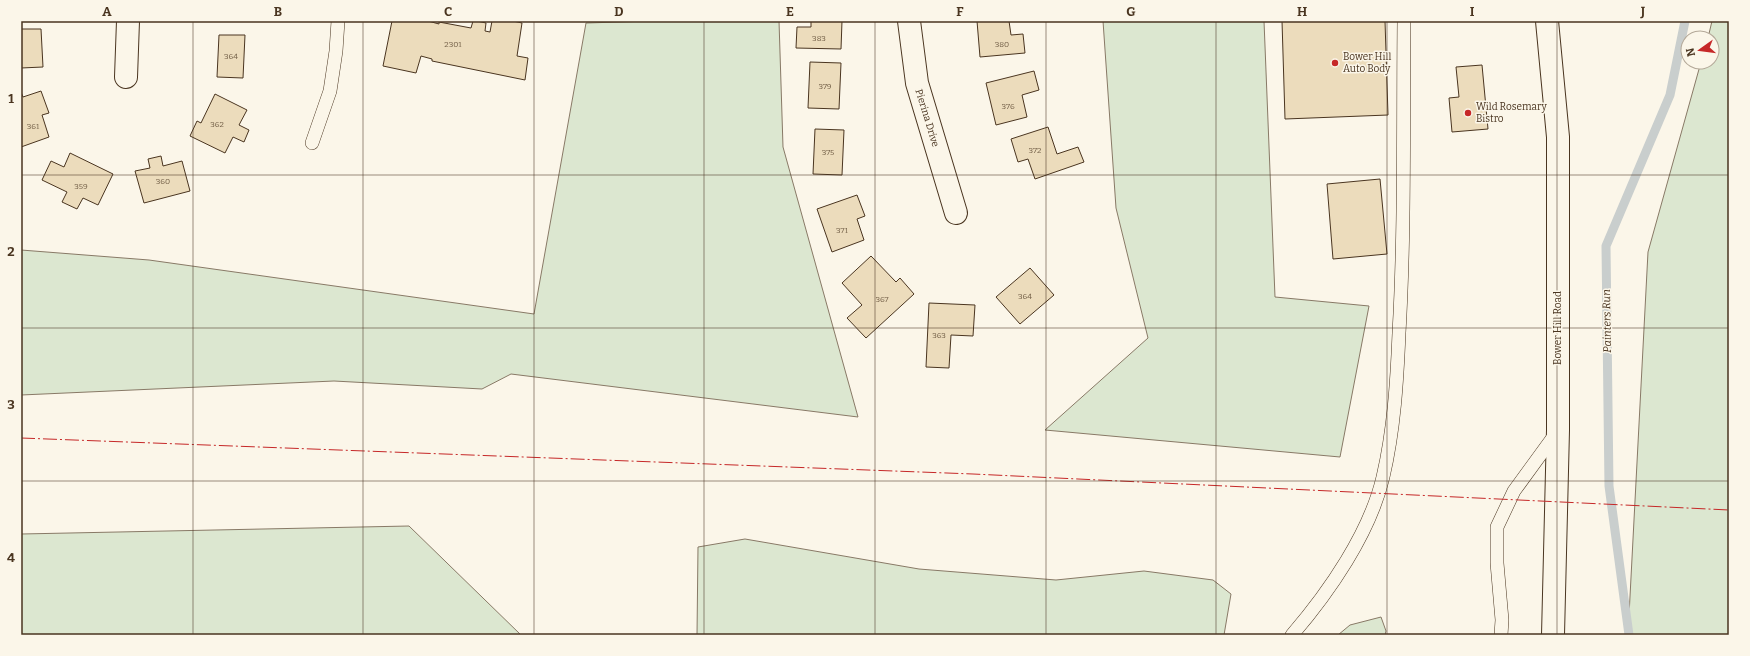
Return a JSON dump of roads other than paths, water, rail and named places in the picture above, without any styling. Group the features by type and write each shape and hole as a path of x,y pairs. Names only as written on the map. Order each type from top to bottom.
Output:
{"main road":[{"path":"126,77 128,21"},
{"name":"Pierina Drive","path":"908,21 917,83 956,213"},
{"name":"Bower Hill Road","path":"1547,21 1558,137 1558,430 1553,635"}],"lane":[{"path":"312,143 330,91 336,51 338,21"},
{"path":"1292,635 1340,573 1366,525 1383,478 1395,408 1403,271 1404,21"},
{"path":"1501,635 1502,620 1497,563 1497,527 1514,491 1558,430"}],"waterway":[{"name":"Painters Run","path":"1629,635 1609,486 1606,246 1670,95 1685,21"}],"place":[{"name":"Bower Hill Auto Body","path":"1335,63"},
{"name":"Wild Rosemary Bistro","path":"1468,113"}]}
